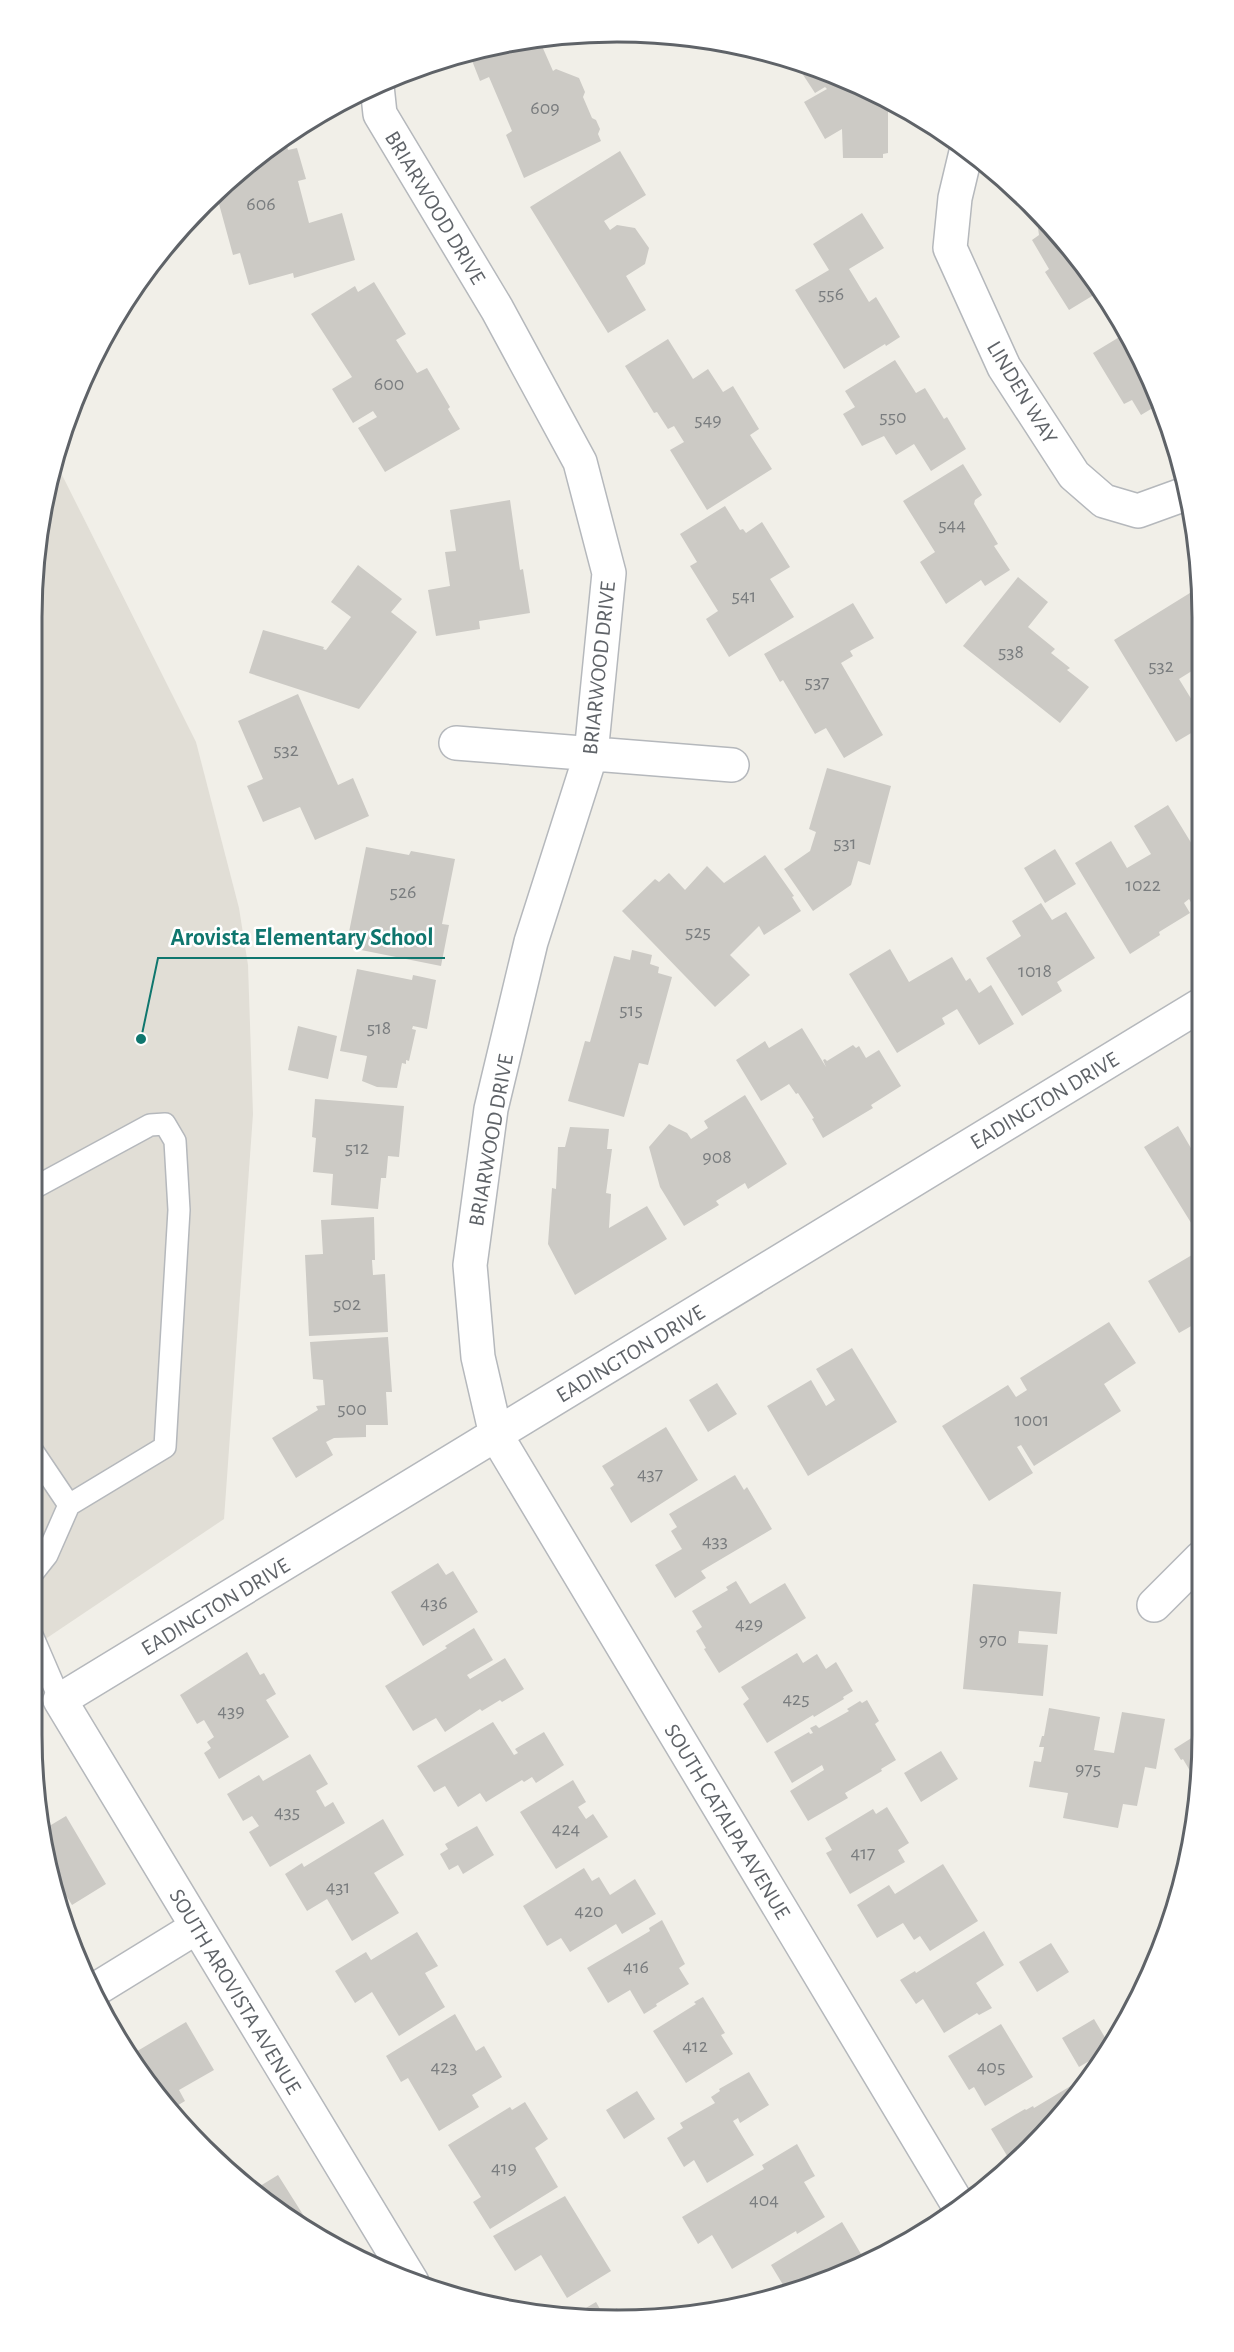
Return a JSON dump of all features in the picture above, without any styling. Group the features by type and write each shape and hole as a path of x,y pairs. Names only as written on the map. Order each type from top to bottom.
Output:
{"street":[{"name":"BRIARWOOD DRIVE","path":"378,94 380,114 497,309 580,462 609,573 591,754 531,942 491,1110 470,1265 478,1357 496,1435"},
{"name":"LINDEN WAY","path":"964,159 955,198 950,248 1004,367 1074,475 1104,501 1138,511 1179,496"},
{"path":"456,743 732,765"},
{"name":"EADINGTON DRIVE","path":"60,1700 1192,1010"},
{"name":"SOUTH CATALPA AVENUE","path":"496,1435 955,2200"},
{"path":"1154,1605 1192,1567"},
{"name":"SOUTH AROVISTA AVENUE","path":"60,1700 400,2267"},
{"path":"100,1987 197,1927"}],"lane":[{"path":"42,1184 150,1125 165,1124 175,1141 179,1210 165,1447 69,1505 42,1561"},
{"path":"42,1465 69,1505"},
{"path":"42,1658 60,1700"}],"shaded area":[{"path":"61,473 196,742 239,908 248,965 253,1114 224,1519 42,1641 42,617 47,542"}],"building":[{"path":"542,47 553,71 556,69 579,78 585,92 583,97 592,118 596,120 600,129 598,134 601,141 524,178 506,135 512,131 489,77 480,81 472,61"},
{"path":"802,73 837,86 888,110 888,153 883,154 883,158 843,158 842,129 825,139 804,102 827,89 825,87 815,93"},
{"path":"287,147 288,150 297,148 306,179 298,181 309,223 342,213 355,260 294,278 293,273 249,285 240,253 233,255 219,202"},
{"path":"620,151 646,195 604,221 610,230 617,225 635,228 649,248 645,264 626,276 646,310 608,333 530,207"},
{"path":"862,213 884,248 849,269 869,302 876,297 900,337 844,369 795,290 829,270 813,244"},
{"path":"1038,225 1073,267 1093,295 1069,310 1045,272 1049,269 1032,240 1039,235"},
{"path":"374,282 406,334 396,340 417,373 427,368 460,429 385,472 358,428 377,417 373,411 353,423 332,389 352,377 311,314 355,286 358,292"},
{"path":"1119,337 1133,363 1152,408 1141,415 1132,400 1124,404 1093,353"},
{"path":"668,339 693,379 708,369 723,392 733,386 759,429 750,435 772,469 707,510 670,450 684,442 674,426 668,429 657,412 654,413 625,366"},
{"path":"895,360 916,393 925,388 944,419 947,417 966,449 931,471 914,444 896,455 884,436 862,446 843,414 855,407 845,391"},
{"path":"963,464 982,495 975,500 974,504 998,544 994,546 1010,570 985,586 981,580 946,604 920,562 935,552 903,501"},
{"path":"510,500 520,570 523,569 530,613 479,621 480,629 436,636 428,590 450,586 445,552 456,551 450,510"},
{"path":"725,506 740,530 743,529 746,533 762,522 790,567 770,579 794,617 729,657 706,619 718,611 690,566 697,562 680,534"},
{"path":"358,565 402,599 391,612 417,632 359,709 249,673 263,630 324,647 323,649 326,650 351,617 331,602"},
{"path":"1018,577 1048,602 1028,627 1055,649 1051,653 1070,668 1067,670 1089,687 1060,723 963,646"},
{"path":"1191,592 1192,671 1179,679 1192,700 1192,733 1176,742 1114,640"},
{"path":"853,603 874,638 850,651 853,656 841,663 883,735 844,758 826,728 815,734 783,680 780,682 764,654"},
{"path":"298,694 338,785 353,778 369,816 315,840 300,807 263,822 247,786 263,779 238,721"},
{"path":"827,768 891,786 870,865 858,861 851,885 813,911 784,869 810,851 816,832 809,829"},
{"path":"1168,805 1192,844 1192,904 1189,899 1184,903 1190,913 1159,932 1160,935 1130,954 1075,863 1111,841 1127,868 1151,854 1134,826"},
{"path":"366,847 409,855 411,851 455,859 442,924 449,925 441,966 346,947"},
{"path":"1055,849 1076,884 1045,903 1024,868"},
{"path":"765,855 794,896 792,897 801,911 764,935 759,926 730,955 750,975 715,1007 622,911 655,879 659,882 669,873 685,890 707,866 724,883"},
{"path":"1041,903 1052,920 1066,912 1095,958 1057,982 1062,991 1022,1016 986,958 1021,936 1012,921"},
{"path":"890,949 909,982 952,957 966,981 970,978 979,993 991,985 1014,1024 979,1045 957,1009 942,1018 945,1024 897,1053 849,974"},
{"path":"632,950 652,955 650,964 659,967 658,973 672,977 648,1065 639,1063 624,1117 568,1101 585,1041 590,1042 614,956 630,960"},
{"path":"357,969 412,980 413,975 436,980 427,1029 413,1026 412,1029 416,1030 409,1061 406,1060 406,1064 402,1063 397,1088 377,1087 362,1081 367,1056 340,1051"},
{"path":"298,1026 337,1036 328,1079 288,1070"},
{"path":"802,1028 826,1067 823,1060 827,1061 853,1045 856,1048 859,1046 866,1058 879,1050 901,1086 871,1105 873,1108 823,1138 812,1119 814,1118 798,1093 796,1094 789,1084 761,1101 736,1060 765,1041 769,1048"},
{"path":"745,1095 787,1164 748,1189 745,1183 716,1201 719,1205 684,1226 660,1187 649,1147 669,1124 687,1133 691,1139 708,1128 704,1121"},
{"path":"315,1099 404,1106 399,1157 388,1156 386,1178 381,1178 378,1209 331,1205 333,1174 313,1172 316,1138 312,1137"},
{"path":"1178,1126 1192,1150 1192,1224 1144,1147"},
{"path":"570,1127 609,1129 607,1149 612,1149 606,1193 611,1194 609,1228 647,1206 667,1239 575,1295 548,1244 552,1188 556,1189 558,1147 565,1147"},
{"path":"374,1217 373,1275 385,1274 388,1332 309,1336 305,1255 323,1254 321,1220"},
{"path":"1192,1255 1192,1326 1179,1333 1148,1281"},
{"path":"1109,1322 1136,1363 1104,1384 1121,1411 1034,1466 1021,1445 1017,1447 1033,1473 989,1501 942,1426 1008,1385 1016,1397 1027,1390 1020,1378"},
{"path":"388,1337 392,1392 386,1392 388,1425 366,1425 366,1437 334,1438 326,1442 333,1455 296,1478 272,1438 318,1410 316,1406 325,1405 323,1380 313,1379 310,1342"},
{"path":"852,1348 897,1422 808,1476 767,1406 811,1380 826,1406 835,1400 816,1369"},
{"path":"717,1383 737,1414 708,1432 689,1400"},
{"path":"666,1427 698,1480 631,1523 610,1488 614,1485 602,1466"},
{"path":"735,1475 744,1490 747,1487 772,1529 701,1571 706,1578 675,1598 655,1565 682,1549 671,1531 677,1527 669,1514"},
{"path":"438,1563 446,1575 453,1571 478,1612 423,1646 391,1592"},
{"path":"736,1581 750,1604 785,1583 806,1618 719,1673 696,1631 702,1627 692,1611 728,1590 726,1587"},
{"path":"973,1584 1061,1592 1057,1634 1019,1631 1018,1643 1048,1645 1043,1696 963,1689"},
{"path":"474,1628 493,1660 467,1675 470,1679 505,1658 524,1689 502,1702 500,1700 482,1711 480,1709 445,1732 436,1718 413,1731 385,1686 447,1648 445,1646"},
{"path":"247,1652 260,1675 264,1673 276,1694 266,1700 289,1737 219,1779 204,1753 211,1748 207,1742 214,1737 204,1720 197,1724 180,1695"},
{"path":"797,1653 803,1663 817,1654 826,1669 836,1662 853,1691 843,1697 844,1699 767,1743 743,1704 749,1699 741,1687"},
{"path":"867,1700 879,1721 875,1724 896,1760 845,1793 848,1798 808,1821 790,1791 824,1770 822,1765 792,1783 774,1752 809,1732 813,1733 810,1728 816,1725 819,1728 849,1711 847,1709 860,1701 862,1703"},
{"path":"1049,1708 1100,1717 1094,1750 1114,1753 1122,1712 1165,1719 1156,1769 1145,1767 1137,1806 1123,1804 1118,1828 1063,1818 1068,1793 1029,1787 1034,1761 1041,1762 1044,1747 1039,1747 1042,1736 1044,1736"},
{"path":"493,1722 514,1755 518,1753 515,1749 544,1732 564,1765 536,1783 532,1777 524,1782 522,1780 486,1802 480,1793 458,1807 445,1786 434,1792 417,1766"},
{"path":"1192,1738 1191,1773 1183,1759 1181,1760 1174,1749"},
{"path":"941,1751 958,1779 921,1802 904,1773"},
{"path":"310,1754 328,1784 316,1791 325,1807 333,1802 345,1823 270,1867 249,1832 259,1826 252,1816 243,1821 227,1794 259,1775 263,1781"},
{"path":"573,1780 586,1802 578,1807 586,1819 593,1814 608,1837 556,1869 520,1812"},
{"path":"887,1807 909,1843 898,1850 905,1862 850,1894 826,1853 832,1850 825,1838 873,1809 876,1814"},
{"path":"66,1816 106,1884 72,1905 62,1884 50,1826"},
{"path":"383,1819 404,1855 374,1873 399,1913 352,1941 327,1899 307,1911 285,1874 302,1863 304,1867"},
{"path":"477,1826 494,1855 463,1874 458,1865 449,1870 440,1854 448,1849 445,1844"},
{"path":"943,1864 978,1921 930,1951 920,1936 914,1940 903,1923 877,1938 857,1905 889,1885 895,1894"},
{"path":"584,1868 592,1881 599,1877 610,1895 635,1879 656,1914 622,1934 616,1924 570,1952 561,1938 547,1946 523,1906"},
{"path":"662,1920 685,1964 679,1968 689,1984 644,2014 630,1990 608,2003 587,1968 650,1931 649,1928"},
{"path":"984,1931 1004,1965 976,1983 992,2008 979,2015 977,2013 944,2033 923,1999 916,2004 900,1980 915,1971 916,1973"},
{"path":"417,1932 438,1966 425,1973 445,2007 399,2036 372,1992 355,2003 335,1971 366,1952 371,1960"},
{"path":"1051,1943 1069,1972 1037,1992 1019,1962"},
{"path":"703,1997 725,2033 721,2035 733,2054 686,2083 653,2031 696,2004 694,2002"},
{"path":"455,2014 476,2051 484,2046 502,2077 472,2095 479,2107 439,2131 408,2078 401,2082 386,2056"},
{"path":"1094,2019 1105,2038 1091,2060 1079,2067 1062,2038"},
{"path":"186,2022 214,2070 179,2090 185,2101 178,2105 137,2051"},
{"path":"1001,2024 1033,2077 985,2106 974,2087 969,2090 948,2056"},
{"path":"749,2072 769,2105 740,2123 738,2118 733,2121 754,2155 707,2183 694,2160 684,2167 667,2138 683,2128 680,2123 715,2103 711,2097 720,2091 719,2089"},
{"path":"1073,2084 1024,2142 1008,2157 991,2129 1025,2109 1033,2106 1034,2108"},
{"path":"637,2091 655,2119 624,2139 606,2110"},
{"path":"525,2102 548,2139 535,2148 558,2187 490,2229 473,2202 481,2197 448,2145 510,2107 512,2110"},
{"path":"797,2144 815,2176 804,2182 825,2217 797,2234 796,2231 732,2269 712,2235 698,2244 682,2217 764,2169 762,2165"},
{"path":"278,2175 305,2217 267,2191 261,2186"},
{"path":"565,2196 611,2271 567,2298 541,2255 515,2271 493,2236"},
{"path":"842,2222 862,2255 783,2285 771,2265"},
{"path":"596,2302 600,2310 584,2309"}],"place":[{"name":"Arovista Elementary School","path":"141,1039"}]}
